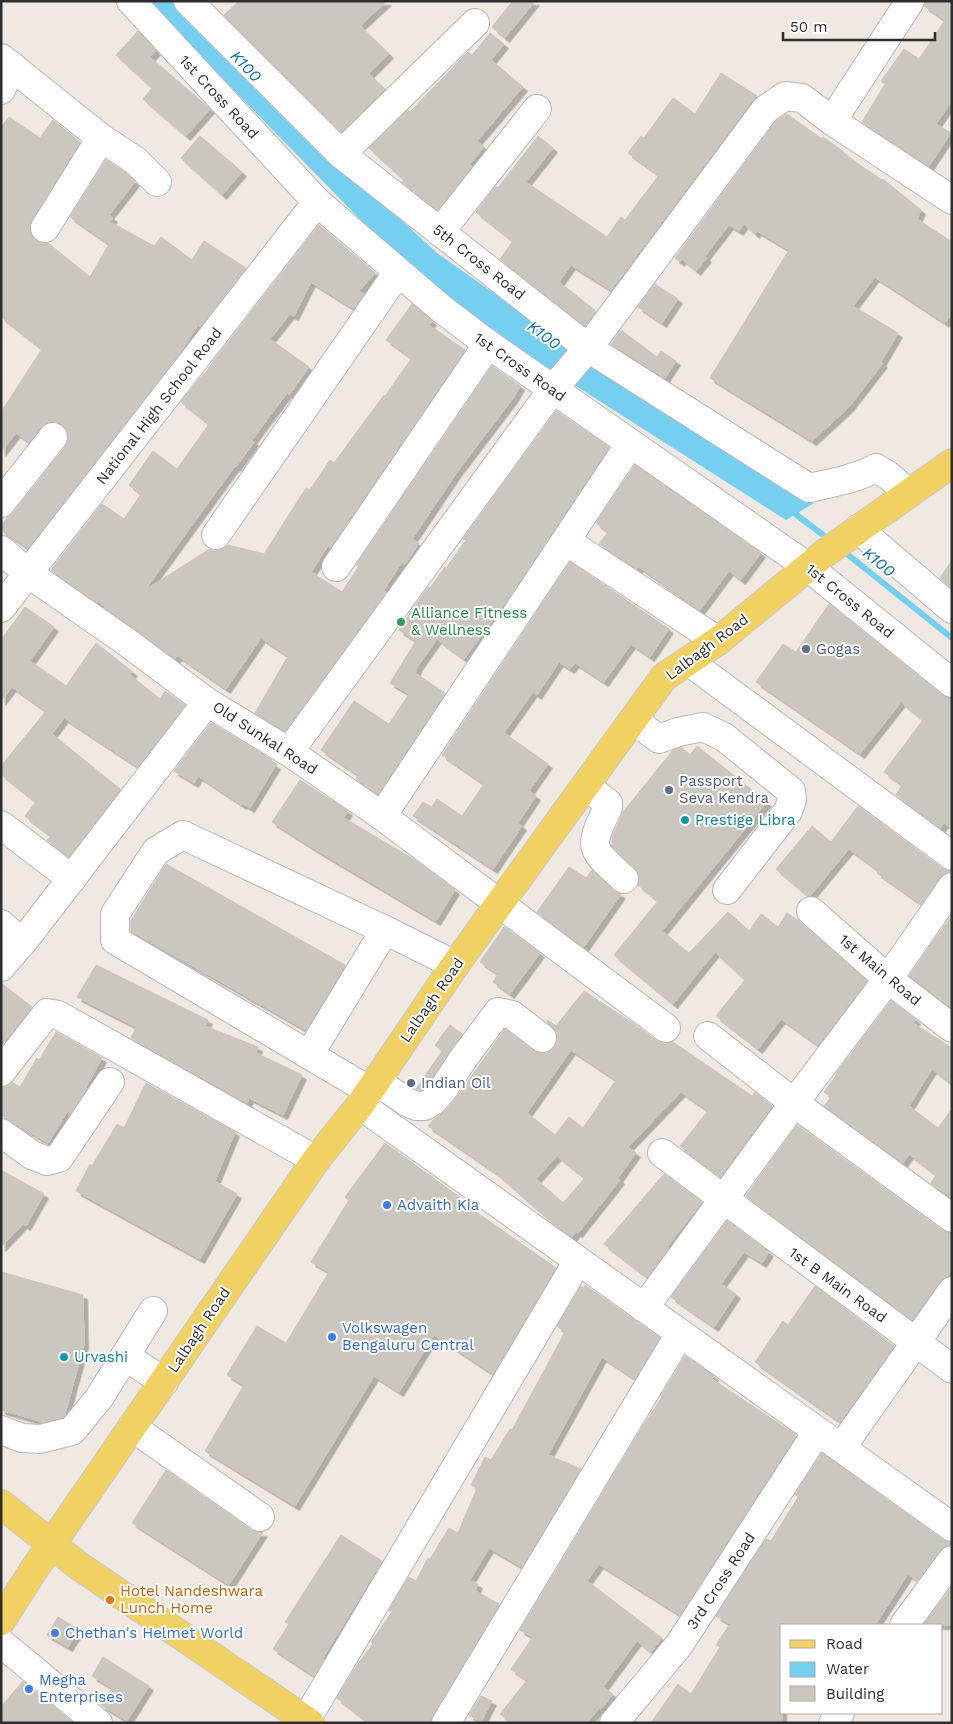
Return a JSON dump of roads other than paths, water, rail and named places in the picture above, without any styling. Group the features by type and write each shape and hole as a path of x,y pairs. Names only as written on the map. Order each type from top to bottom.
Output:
{"main road":[{"name":"Lalbagh Road","path":"1,1620 316,1160 369,1092 455,965 664,677 718,641 816,560 952,463"},
{"path":"1,1504 79,1566 308,1721"}],"street":[{"name":"1st Cross Road","path":"131,1 317,202 442,310 488,344 559,382 630,444 816,560 952,683"},
{"path":"832,121 910,1"},
{"name":"5th Cross Road","path":"202,5 341,154 440,232 585,351 809,488 845,481 876,468 890,476 908,493"},
{"path":"341,154 475,23"},
{"path":"5,71 136,161 157,182"},
{"path":"289,752 559,382 585,351 765,110 785,96 802,98 832,121 949,192"},
{"path":"440,232 537,109"},
{"path":"45,228 101,138"},
{"name":"National High School Road","path":"1,608 317,202"},
{"path":"216,535 398,272"},
{"path":"336,567 488,344"},
{"path":"1,503 53,436"},
{"path":"382,816 630,444"},
{"path":"858,529 952,609"},
{"path":"566,541 718,641"},
{"name":"Old Sunkal Road","path":"1,550 29,574 208,702 289,752 382,816 666,1028"},
{"path":"688,662 952,856"},
{"path":"1,967 22,943 208,702"},
{"path":"634,720 659,739 678,732 704,727 731,743 791,791 792,800 788,811 727,890"},
{"path":"586,786 608,803 608,808 595,836 599,855 624,879"},
{"path":"1,825 72,878"},
{"path":"455,965 183,835 156,851 116,914 115,940 369,1092 578,1261 952,1527"},
{"path":"644,1308 794,1103 888,979 952,887"},
{"name":"1st Main Road","path":"810,911 888,979 952,1028"},
{"path":"1,924 22,943"},
{"path":"309,1055 385,930"},
{"path":"369,1092 416,1106 425,1106 433,1101 442,1091 462,1059 498,1012 512,1015 542,1038"},
{"path":"1,1072 47,1013 58,1015 316,1160"},
{"path":"708,1036 794,1103 952,1218"},
{"path":"1,1133 32,1155 47,1161 59,1158 110,1082"},
{"name":"1st B Main Road","path":"662,1153 952,1369"},
{"path":"308,1721 578,1261"},
{"path":"841,1448 952,1291"},
{"path":"1,1430 22,1438 40,1439 72,1430 99,1398 153,1311"},
{"path":"446,1723 680,1334"},
{"path":"125,1356 164,1382"},
{"path":"132,1427 260,1517"},
{"name":"3rd Cross Road","path":"614,1723 679,1645 817,1432"},
{"path":"905,1624 952,1560"},
{"path":"1,1643 98,1723"}],"water":[{"name":"K100","path":"147,1 177,1 341,165 437,253 576,351 814,503 786,520 540,363 456,303 390,250"}],"waterway":[{"name":"K100","path":"790,510 830,540"},
{"name":"K100","path":"842,550 952,638"}],"place":[{"name":"Alliance Fitness & Wellness","path":"401,622"},
{"name":"Gogas","path":"806,649"},
{"name":"Passport Seva Kendra","path":"669,790"},
{"name":"Prestige Libra","path":"685,820"},
{"name":"Indian Oil","path":"411,1083"},
{"name":"Advaith Kia","path":"387,1205"},
{"name":"Volkswagen Bengaluru Central","path":"332,1337"},
{"name":"Urvashi","path":"64,1357"},
{"name":"Hotel Nandeshwara Lunch Home","path":"110,1600"},
{"name":"Chethan's Helmet World","path":"55,1633"},
{"name":"Megha Enterprises","path":"29,1689"}]}
